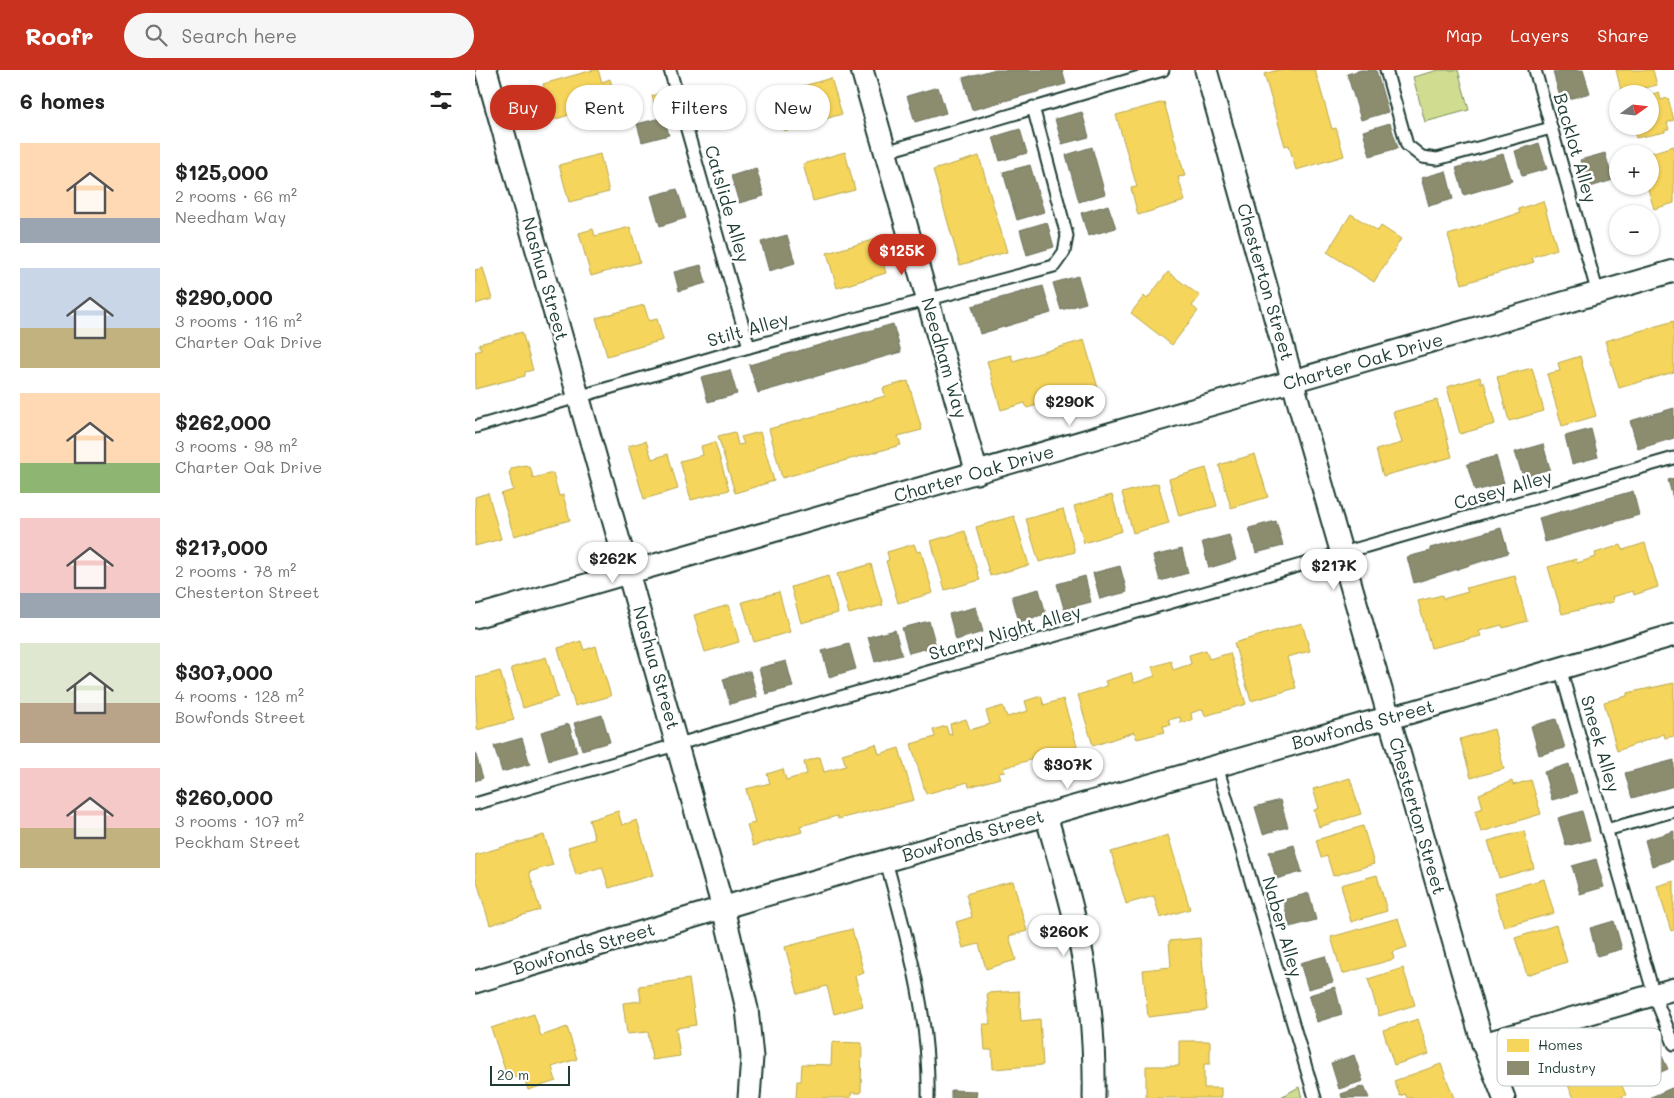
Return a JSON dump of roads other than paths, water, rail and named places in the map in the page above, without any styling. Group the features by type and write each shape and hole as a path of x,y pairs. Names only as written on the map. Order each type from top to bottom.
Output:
{"street":[{"name":"Nashua Street","path":"486,70 723,908 747,1009 751,1057 749,1098"},
{"name":"Needham Way","path":"862,70 977,473"},
{"name":"Chesterton Street","path":"1206,70 1388,717 1483,1044 1497,1080"},
{"name":"Charter Oak Drive","path":"475,617 1674,271"},
{"name":"Bowfonds Street","path":"475,982 723,908 1388,717 1412,712 1674,635"},
{"path":"1046,815 1078,933 1088,987 1095,1060 1095,1098"},
{"path":"1539,1028 1674,989"},
{"path":"1483,1044 1497,1040"},
{"name":"Chesterton Street","path":"1499,1086 1504,1098"}],"lane":[{"name":"Catslide Alley","path":"670,70 749,347"},
{"path":"885,152 1163,70"},
{"path":"1386,70 1407,145 1422,157 1437,159 1551,128"},
{"name":"Backlot Alley","path":"1535,70 1598,294"},
{"name":"Stilt Alley","path":"475,427 749,347 927,298 1054,266 1064,252 1067,236 1033,108"},
{"name":"Casey Alley","path":"1342,555 1674,458"},
{"name":"Starry Night Alley","path":"475,804 678,744 1342,555"},
{"name":"Sneek Alley","path":"1560,668 1654,995 1674,1044"},
{"name":"Naber Alley","path":"1217,766 1305,1072 1315,1098"},
{"path":"1606,830 1674,810"},
{"path":"886,861 914,964 925,1030 927,1098"}]}
